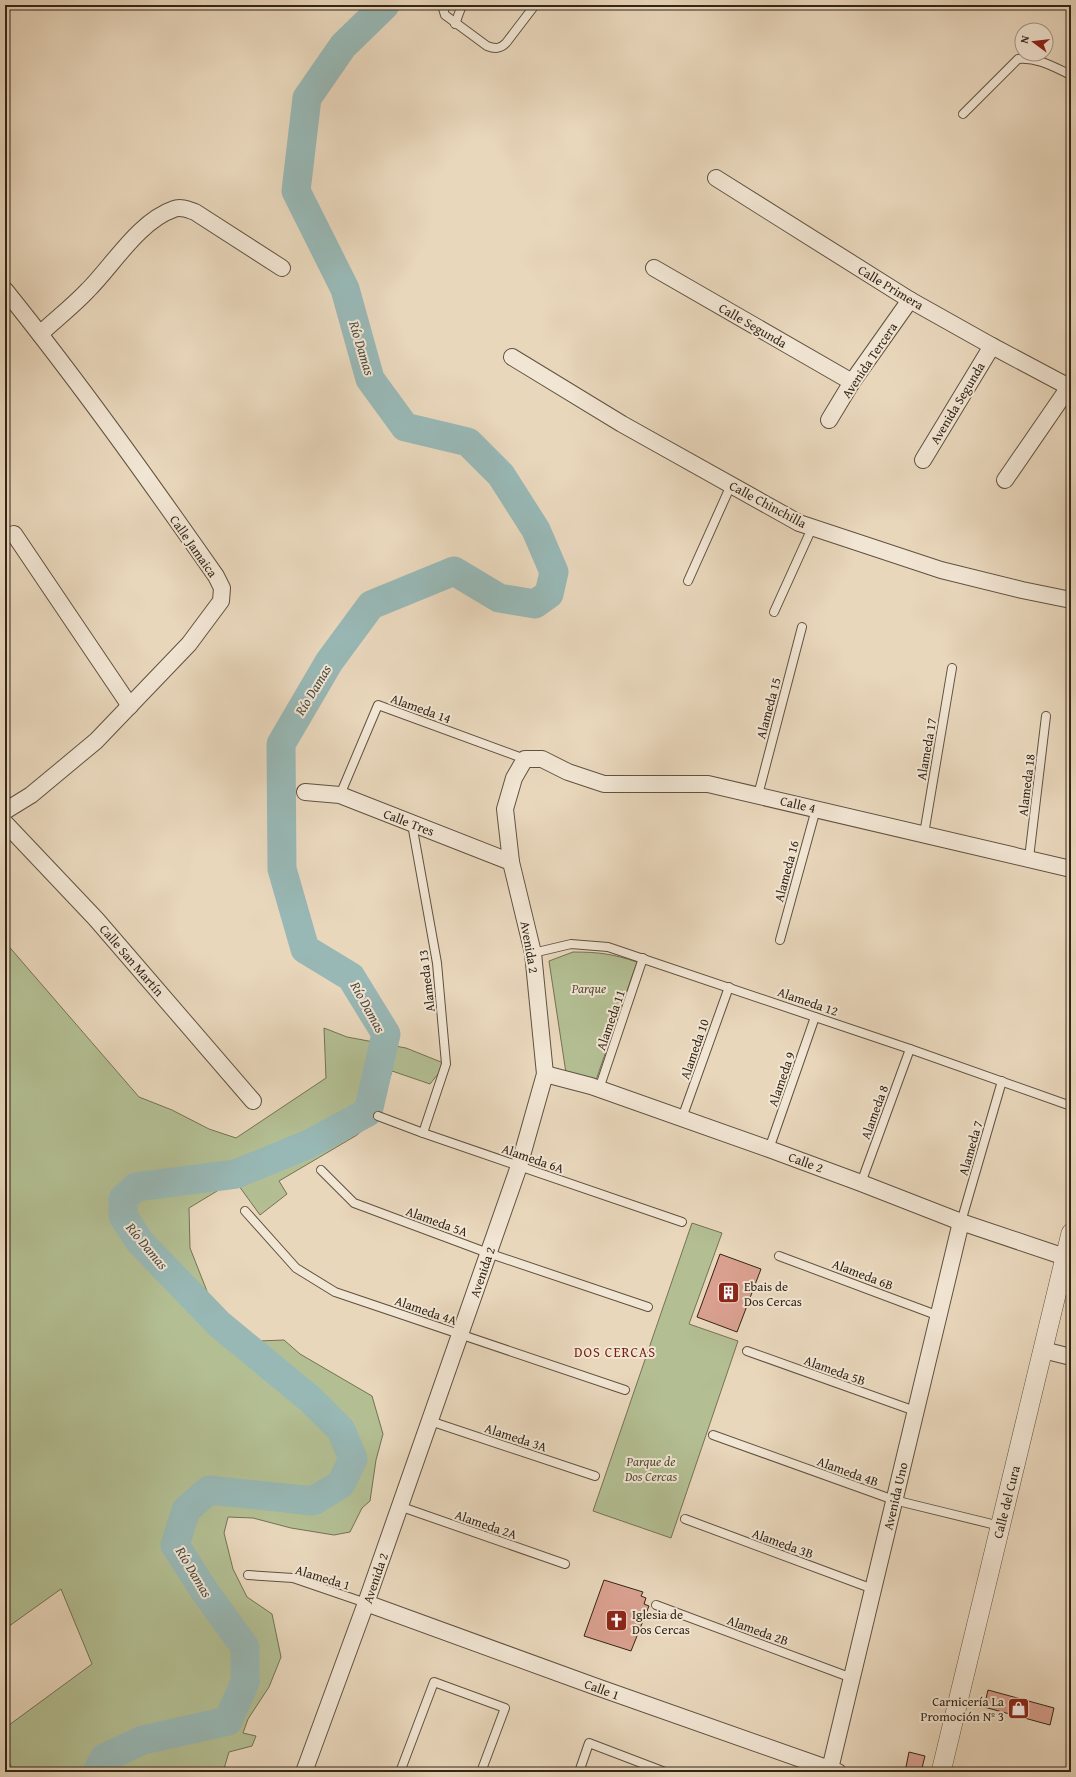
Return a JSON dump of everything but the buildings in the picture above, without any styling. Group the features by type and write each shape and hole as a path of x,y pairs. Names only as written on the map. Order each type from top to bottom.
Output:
{"street":[{"name":"Calle Primera","path":"716,178 910,300 1070,388"},
{"path":"40,334 88,290 131,242 148,226 163,214 176,208 195,212 282,268"},
{"name":"Calle Segunda","path":"654,268 852,382"},
{"name":"Calle Jamaica","path":"5,290 131,455 216,576 222,588 221,601 189,644 96,741 32,795 5,811"},
{"name":"Avenida Tercera","path":"829,420 852,382 910,300"},
{"name":"Avenida Segunda","path":"923,460 992,346"},
{"name":"Calle Chinchilla","path":"512,357 622,424 799,523 941,570 1022,590 1071,600"},
{"path":"1005,480 1070,388"},
{"path":"14,534 130,706"},
{"name":"Calle 4","path":"525,759 542,759 568,772 604,784 708,784 1071,868"},
{"name":"Avenida 2","path":"304,1772 366,1603 519,1166 546,1074 533,953 511,862 505,809 514,778 525,759"},
{"name":"Calle Tres","path":"305,792 340,795 511,862"},
{"name":"Calle San Martín","path":"5,823 96,919 253,1101"},
{"name":"Calle 2","path":"546,1074 599,1089 682,1118 861,1183 961,1222 1065,1257"},
{"name":"Avenida Uno","path":"834,1771 852,1678 961,1222"},
{"name":"Calle del Cura","path":"941,1772 1071,1233"},
{"path":"1043,1350 1071,1357"},
{"name":"Calle 1","path":"366,1603 601,1689 834,1771"}],"lane":[{"path":"442,5 445,15 455,24 487,46 501,48 536,5"},
{"path":"455,24 462,5"},
{"path":"963,114 1018,59 1027,58 1037,60 1071,75"},
{"path":"688,580 731,485"},
{"path":"774,612 812,528"},
{"name":"Alameda 15","path":"758,795 802,627"},
{"name":"Alameda 17","path":"924,834 952,668"},
{"name":"Alameda 14","path":"340,795 378,705 525,759"},
{"name":"Alameda 18","path":"1030,858 1046,716"},
{"name":"Alameda 16","path":"780,940 816,809"},
{"name":"Alameda 13","path":"412,824 437,963 446,1064 423,1133"},
{"name":"Alameda 12","path":"533,953 571,944 608,947 910,1049 1071,1106"},
{"name":"Alameda 11","path":"599,1089 643,958"},
{"name":"Alameda 10","path":"682,1118 729,987"},
{"name":"Alameda 9","path":"769,1149 815,1017"},
{"name":"Alameda 8","path":"861,1183 910,1049"},
{"name":"Alameda 7","path":"961,1222 1002,1081"},
{"name":"Alameda 6A","path":"378,1116 423,1133 682,1222"},
{"name":"Alameda 5A","path":"321,1170 354,1203 488,1253 648,1307"},
{"name":"Alameda 4A","path":"245,1211 296,1268 335,1292 625,1390"},
{"name":"Alameda 6B","path":"779,1256 939,1316"},
{"name":"Alameda 5B","path":"747,1351 916,1412"},
{"name":"Alameda 3A","path":"430,1421 595,1476"},
{"name":"Alameda 4B","path":"713,1435 894,1500 1000,1526"},
{"name":"Alameda 2A","path":"399,1506 565,1564"},
{"name":"Alameda 3B","path":"685,1519 873,1589"},
{"name":"Alameda 1","path":"248,1575 293,1578 366,1603"},
{"name":"Alameda 2B","path":"656,1605 852,1678"},
{"path":"400,1772 434,1682 505,1708 481,1772"},
{"path":"579,1772 590,1743 665,1772"}],"green space":[{"path":"5,942 139,1097 172,1110 209,1129 236,1138 326,1078 324,1028 347,1037 406,1048 446,1064 430,1084 392,1071 378,1116 357,1135 279,1181 287,1194 260,1215 239,1186 222,1188 189,1208 190,1248 212,1304 258,1341 284,1340 300,1354 372,1396 383,1434 376,1460 370,1501 362,1508 350,1532 334,1535 291,1528 253,1518 228,1517 224,1533 233,1569 247,1597 272,1614 281,1657 269,1687 248,1719 243,1733 256,1736 252,1746 229,1752 223,1772 14,1772 5,1754 5,1728 92,1664 61,1589 5,1629"},
{"name":"Parque","path":"573,952 606,954 637,962 595,1083 566,1073 549,961"},
{"name":"Parque de Dos Cercas","path":"692,1223 722,1233 689,1324 738,1341 671,1538 593,1511"}],"waterway":[{"name":"Río Damas","path":"97,1772 104,1758 143,1740 228,1721 245,1682 245,1647 205,1592 175,1545 186,1510 209,1490 313,1501 341,1484 353,1459 341,1430 310,1399 219,1324 140,1242 123,1216 123,1199 136,1187 236,1174 309,1144 368,1112 386,1034 351,977 305,949 282,869 281,744 329,662 371,605 454,571 499,598 535,604 549,594 554,572 536,530 501,475 468,442 405,427 370,379 345,289 296,191 307,98 343,46 385,5"}],"place":[{"name":"Ebais de Dos Cercas","path":"729,1293"},
{"name":"Iglesia de Dos Cercas","path":"616,1621"},
{"name":"Carnicería La Promoción Nº 3","path":"1019,1708"}],"district":[{"name":"DOS CERCAS","path":"615,1352"}]}
